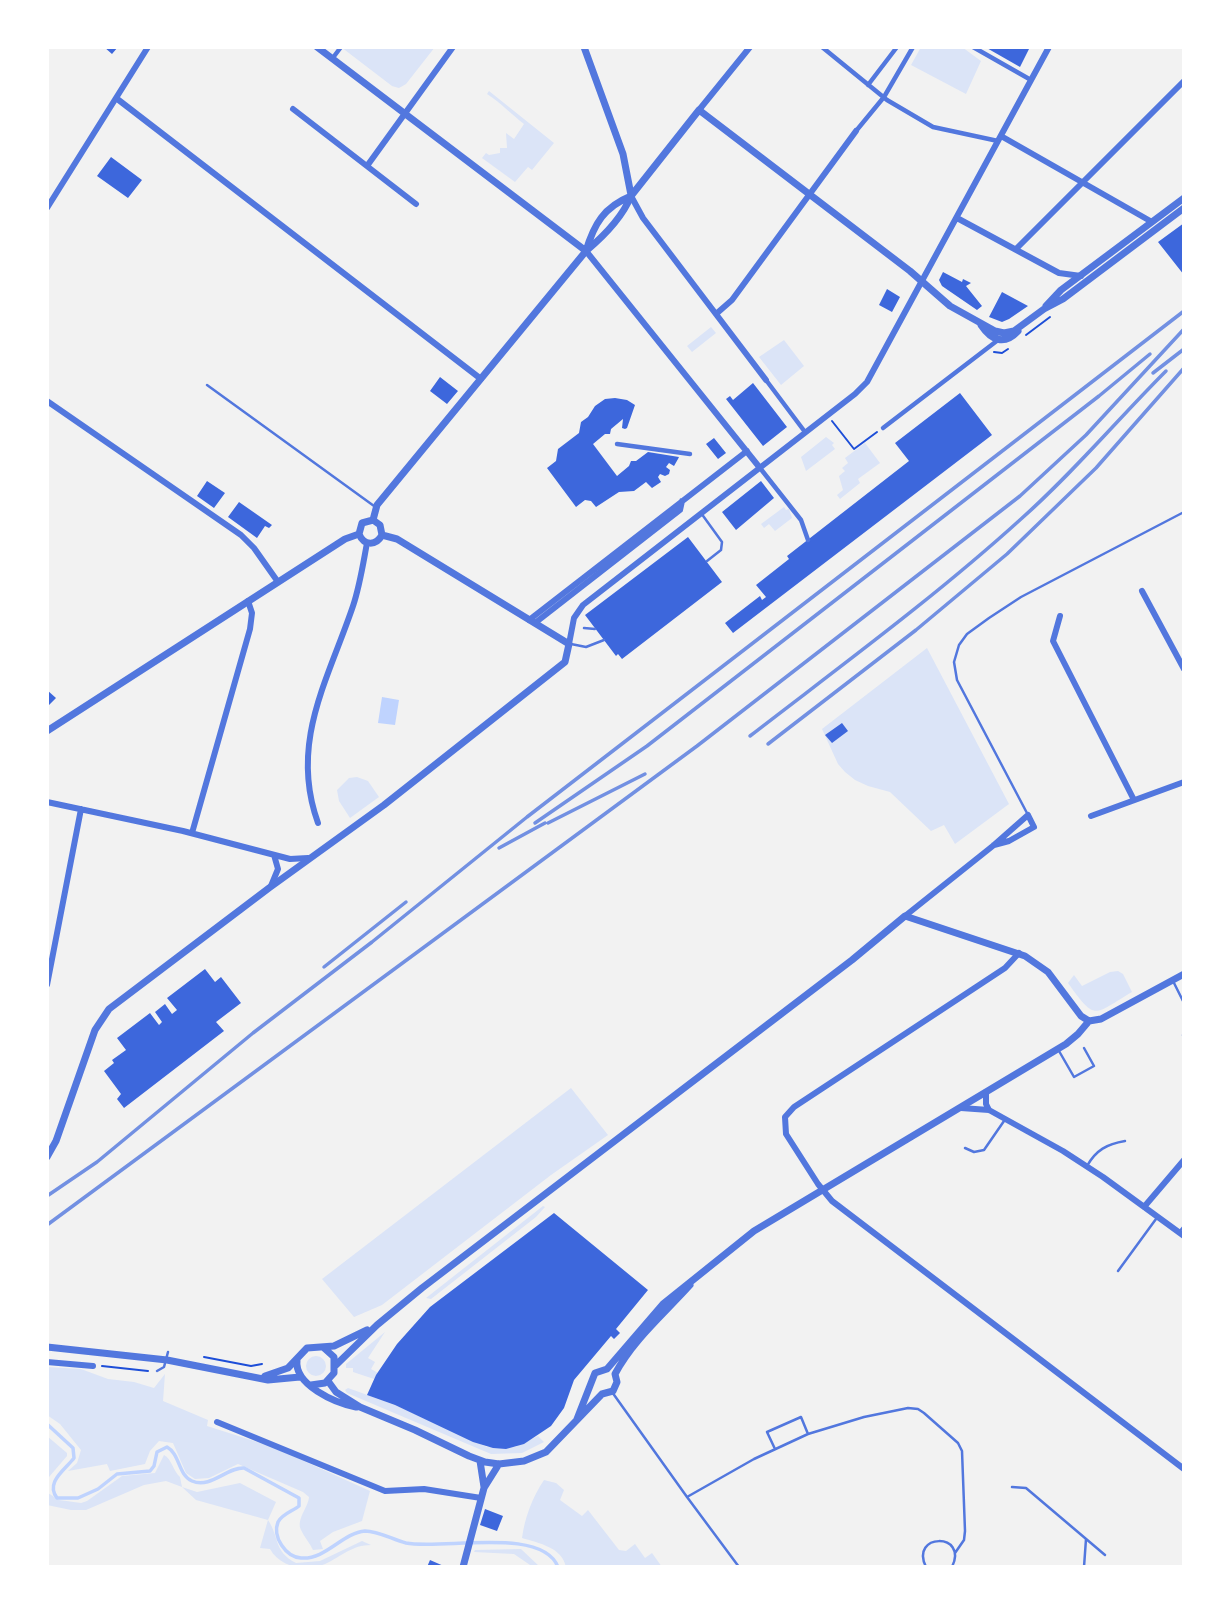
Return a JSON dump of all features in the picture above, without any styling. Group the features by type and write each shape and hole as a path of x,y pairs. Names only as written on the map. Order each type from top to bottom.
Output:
{"street":[{"path":"47,208 148,47"},
{"path":"317,47 586,251 802,520 808,540"},
{"path":"332,59 341,47"},
{"path":"367,166 453,47"},
{"path":"584,47 623,154 631,195 643,218 805,432"},
{"path":"373,520 376,507 586,251 601,238 626,208 631,195 751,47"},
{"path":"822,47 886,99 937,129 1000,138 1083,181 1152,222"},
{"path":"868,85 897,47"},
{"path":"716,314 732,300 856,131 886,99 913,47"},
{"path":"974,47 1032,80"},
{"path":"49,1154 95,1030 105,1013 270,887 384,805 564,664 574,618 580,607 858,391 870,377 1049,47"},
{"path":"1017,248 1182,86"},
{"path":"116,98 481,379"},
{"path":"293,109 416,204"},
{"path":"699,110 923,281 950,306 995,331 1009,332 1023,326"},
{"path":"586,251 593,229 614,203 631,195"},
{"path":"883,428 999,340 1013,337 1044,309 1060,290 1184,198"},
{"path":"1044,309 1059,302 1184,208"},
{"path":"957,218 1059,273 1081,276"},
{"path":"1059,273 1059,302"},
{"path":"978,322 988,335 999,340"},
{"path":"47,401 241,535 254,548 278,582"},
{"path":"617,444 690,454"},
{"path":"532,622 680,510 682,501 747,451"},
{"path":"359,534 362,523 373,520"},
{"path":"367,543 376,542 382,534 380,525 373,520"},
{"path":"47,731 345,539 359,534"},
{"path":"359,534 367,543"},
{"path":"382,534 396,539 569,644"},
{"path":"318,823 308,786 309,733 355,600 367,543"},
{"path":"1142,591 1184,669"},
{"path":"192,833 250,629 252,613 248,601"},
{"path":"1060,616 1053,641 1134,800"},
{"path":"1091,816 1184,782"},
{"path":"47,802 192,833 296,860 314,855"},
{"path":"47,985 81,809"},
{"path":"335,1365 398,1308 873,943 995,845 1028,815 1034,827 1009,841 995,845"},
{"path":"270,887 278,873 274,855"},
{"path":"905,916 1019,953 1048,972 1081,1016 1089,1021 1101,1019 1184,974"},
{"path":"1019,953 1005,968 787,1114 784,1124 786,1134 832,1201 1184,1469"},
{"path":"577,1419 595,1373 607,1369 650,1317 679,1289 760,1227 1058,1049 1079,1034 1089,1021"},
{"path":"986,1092 989,1110"},
{"path":"959,1108 989,1110 1005,1118 1087,1166 1182,1231"},
{"path":"1144,1207 1184,1160"},
{"path":"615,1374 644,1334 702,1272"},
{"path":"257,1377 277,1374 297,1360 307,1348 338,1344 377,1325"},
{"path":"47,1347 168,1356 276,1380 300,1377"},
{"path":"311,1384 318,1385 328,1381 334,1373 332,1354 323,1347"},
{"path":"297,1360 300,1377 336,1402 360,1408 480,1461 499,1464 517,1463 541,1455 555,1445 603,1394 612,1392 617,1384 615,1374 607,1369"},
{"path":"47,1362 93,1366"},
{"path":"328,1381 336,1392 360,1408"},
{"path":"591,1383 595,1391 603,1394"},
{"path":"217,1422 385,1491 424,1489 481,1498"},
{"path":"480,1461 484,1488"},
{"path":"463,1567 484,1488 499,1464"}],"lane":[{"path":"207,385 376,507"},
{"path":"1028,815 957,680 954,662 959,645 967,634 1003,607 1184,512"},
{"path":"701,513 722,542 721,550 707,561"},
{"path":"584,628 595,629"},
{"path":"569,644 586,647 604,640"},
{"path":"1173,980 1184,1003"},
{"path":"1058,1049 1074,1077 1094,1066 1084,1048"},
{"path":"965,1148 974,1152 984,1150 1005,1118"},
{"path":"1087,1166 1098,1151 1125,1141"},
{"path":"1118,1271 1158,1217"},
{"path":"156,1371 163,1368 168,1356"},
{"path":"612,1392 739,1567"},
{"path":"687,1497 808,1434 877,1414 912,1408 924,1413 958,1443 962,1451 965,1531 964,1540 955,1553 952,1567"},
{"path":"775,1449 767,1432 801,1417 808,1434"},
{"path":"1012,1487 1026,1488 1105,1555"},
{"path":"1084,1567 1086,1538"},
{"path":"926,1567 923,1553 934,1541 949,1544 955,1553"}],"path":[{"path":"827,415 854,450 883,428"},
{"path":"251,1366 262,1364"},
{"path":"93,1366 156,1371"}],"shaded area":[{"path":"341,47 435,47 406,84 399,88 392,86"},
{"path":"921,47 962,47 981,61 966,94 911,65"},
{"path":"489,91 554,143 532,170 528,167 515,182 482,158 486,153 500,153 500,148 507,148 506,133 514,139 524,124 487,94"},
{"path":"711,327 716,333 692,352 687,346"},
{"path":"784,340 804,366 781,385 759,357"},
{"path":"826,437 834,443 832,445 835,449 806,471 801,457"},
{"path":"865,443 880,463 858,479 860,483 840,499 837,495 843,490 839,476 848,463 845,458"},
{"path":"784,507 789,509 792,518 775,531 769,524 764,528 761,524"},
{"path":"927,648 1009,804 955,844 944,825 931,831 890,792 868,786 845,772 838,764 822,729"},
{"path":"357,777 368,781 379,797 350,818 339,801 337,790 349,778"},
{"path":"1118,971 1123,974 1132,992 1102,1010 1090,1009 1068,983 1074,975 1082,986 1110,972"},
{"path":"571,1088 608,1135 551,1175 382,1305 354,1317 322,1279"},
{"path":"545,1207 536,1217 431,1299 426,1298"},
{"path":"385,1332 368,1358 375,1362 371,1369 378,1373 374,1379 353,1372 353,1368 346,1368 346,1364"},
{"path":"316,1356 323,1359 326,1366 323,1373 316,1376 309,1373 306,1366 309,1359"},
{"path":"47,1367 81,1369 108,1379 154,1388 165,1374 163,1401 208,1420 207,1426 273,1447 370,1491 362,1521 333,1532 320,1541 323,1549 313,1550 300,1526 309,1497 303,1492 238,1464 209,1478 195,1479 186,1473 173,1443 159,1441 150,1451 145,1464 110,1471 107,1464 68,1471 77,1463 81,1450 60,1424 47,1415"},
{"path":"348,1388 395,1405 487,1447 515,1447 538,1436 544,1442 522,1453 491,1454 347,1393 345,1390"},
{"path":"47,1436 67,1453 49,1477 48,1493 59,1500 81,1503 122,1476 155,1473 164,1455 180,1477 182,1487 166,1481 144,1485 86,1510 47,1505"},
{"path":"544,1480 556,1483 564,1490 560,1500 582,1516 588,1510 619,1550 626,1551 635,1544 645,1558 652,1553 662,1567 566,1567 564,1560 555,1550 522,1538 530,1508"},
{"path":"240,1483 276,1502 268,1520 196,1500 182,1487 197,1492"},
{"path":"268,1520 280,1549 296,1563 320,1561 362,1541 371,1545 353,1549 318,1567 294,1567 280,1560 270,1549 260,1548"},
{"path":"521,1549 540,1567 533,1567 514,1554 474,1552 475,1550"}],"water":[{"path":"382,697 399,700 395,725 378,723"}],"building":[{"path":"104,47 118,47 112,54"},
{"path":"985,47 1030,47 1020,67"},
{"path":"111,157 142,180 128,198 97,176"},
{"path":"1184,223 1184,275 1158,242"},
{"path":"943,272 962,282 963,279 971,283 966,286 982,306 977,310 942,286 939,280"},
{"path":"887,289 900,297 892,312 879,305"},
{"path":"1002,292 1028,306 1002,322 989,317"},
{"path":"440,377 458,391 447,404 430,391"},
{"path":"753,383 787,427 763,446 726,399 730,396 733,400"},
{"path":"960,393 992,435 733,633 725,623 760,596 762,600 766,597 756,585 789,559 787,556 909,461 895,443"},
{"path":"615,398 635,405 627,428 622,428 623,419 611,429 610,434 605,434 593,444 617,476 631,461 636,461 648,452 679,457 674,466 669,463 666,467 670,470 669,474 660,474 658,477 661,482 652,488 646,482 634,491 619,492 596,507 591,501 585,500 576,507 547,468 556,461 558,449 579,433 581,422 595,406 605,399"},
{"path":"714,438 726,453 718,459 706,444"},
{"path":"207,481 225,493 214,508 197,496"},
{"path":"761,481 774,498 736,530 722,512"},
{"path":"239,502 272,525 269,528 265,526 257,538 228,517"},
{"path":"688,537 722,582 622,659 618,654 616,656 585,615"},
{"path":"47,690 56,698 47,707"},
{"path":"842,723 848,731 832,743 825,735"},
{"path":"205,969 215,982 221,977 241,1003 216,1022 224,1031 124,1108 117,1099 121,1094 104,1071 114,1063 112,1060 126,1050 117,1038 150,1013 159,1025 162,1022 155,1012 165,1004 172,1014 177,1010 167,998"},
{"path":"554,1213 648,1290 616,1329 620,1333 614,1339 611,1336 574,1380 564,1408 551,1426 524,1444 506,1449 493,1448 473,1442 395,1405 367,1395 376,1375 397,1344 430,1307"},
{"path":"485,1509 503,1516 497,1531 480,1525"},
{"path":"430,1560 446,1567 427,1567"}],"waterway":[{"path":"47,1424 73,1448 74,1458 53,1487 57,1498 78,1498 98,1489 117,1474 150,1471 157,1452 167,1447 174,1454 184,1474 192,1481 206,1482 244,1468 299,1498 299,1506 282,1517 277,1528 282,1545 295,1557 318,1555 349,1536 365,1531 406,1543 512,1543 533,1547 548,1554 558,1567"}],"railway":[{"path":"47,1196 97,1162 253,1033 372,942 527,817 1184,311"},
{"path":"47,1225 697,746 1020,496 1086,435 1184,329"},
{"path":"1153,373 1184,349"},
{"path":"535,823 647,746 1150,354"},
{"path":"768,744 916,630 1007,554 1096,468 1184,368"},
{"path":"750,736 888,630 988,548 1059,483 1166,371"},
{"path":"548,823 645,774"},
{"path":"499,848 545,823"},
{"path":"324,967 406,902"}]}
